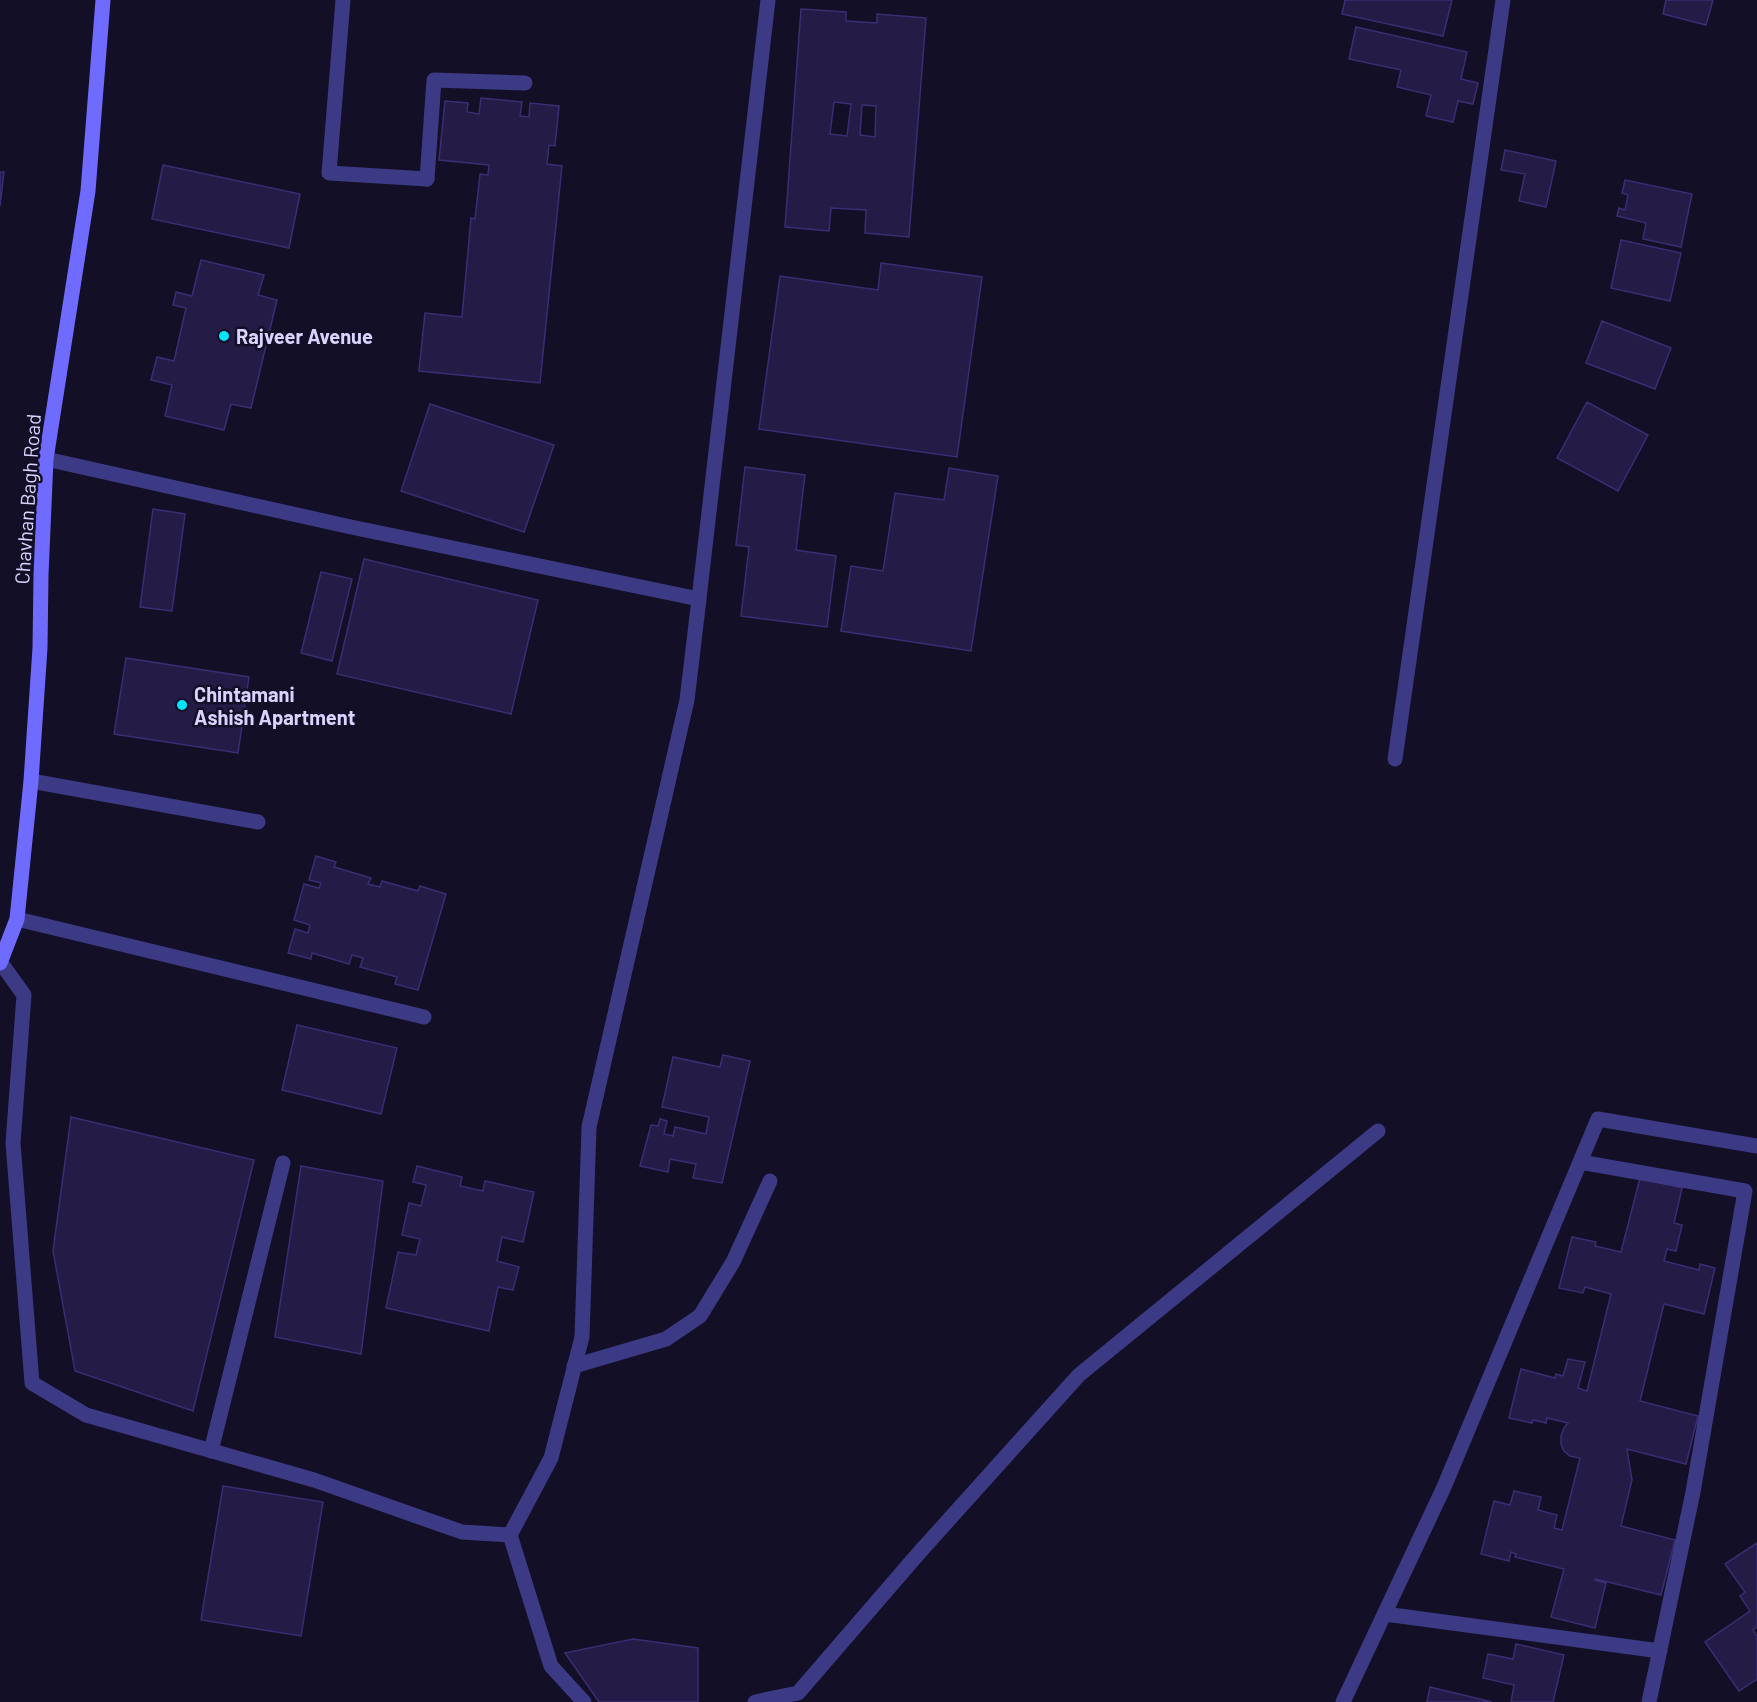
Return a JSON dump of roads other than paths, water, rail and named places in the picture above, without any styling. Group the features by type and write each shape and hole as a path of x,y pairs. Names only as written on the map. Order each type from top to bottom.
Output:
{"street":[{"name":"Chavhan Bagh Road","path":"1,963 17,919 31,781 40,648 40,575 46,459 88,191 103,0"},
{"path":"343,0 329,173 427,179 434,80 525,83"},
{"path":"584,1702 551,1666 510,1535 551,1458 582,1337 589,1127 687,700 768,0"},
{"path":"1395,759 1503,0"},
{"path":"46,459 351,527 699,599"},
{"path":"31,781 258,822"},
{"path":"17,919 424,1017"},
{"path":"1,963 24,995 13,1143 32,1383 86,1415 314,1480 462,1532 510,1535"},
{"path":"1343,1702 1444,1487 1598,1119 1757,1146"},
{"path":"755,1702 798,1693 918,1554 1079,1375 1378,1131"},
{"path":"1580,1162 1745,1191 1694,1492 1649,1702"},
{"path":"211,1451 283,1163"},
{"path":"574,1366 666,1339 700,1316 733,1262 770,1180"},
{"path":"1384,1614 1660,1652"}],"place":[{"name":"Rajveer Avenue","path":"224,336"},
{"name":"Chintamani Ashish Apartment","path":"182,705"}]}
